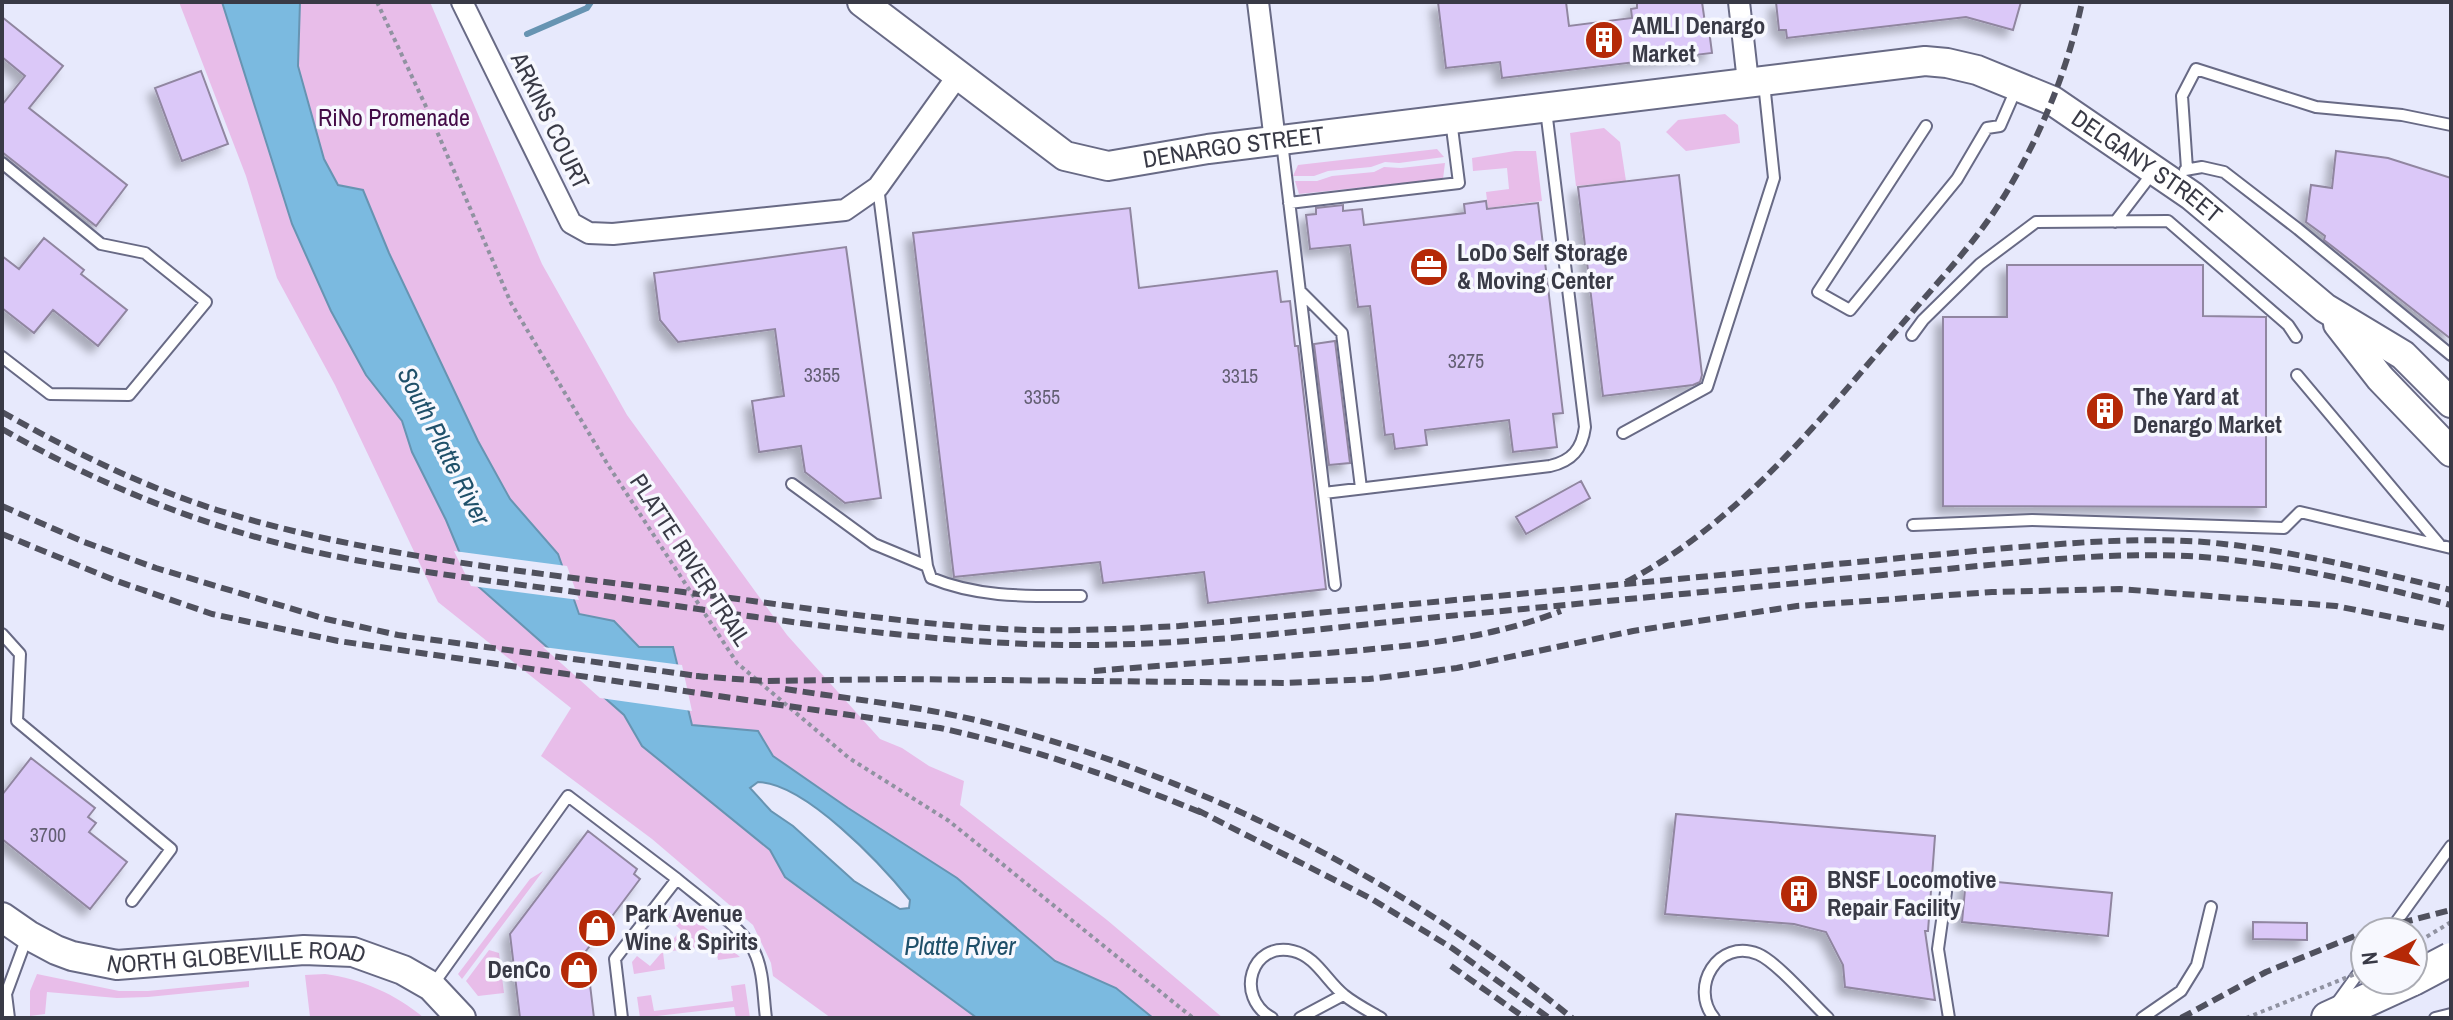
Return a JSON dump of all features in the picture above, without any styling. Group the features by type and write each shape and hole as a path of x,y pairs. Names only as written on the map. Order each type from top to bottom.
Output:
{"main road":[{"path":"2327,1018 2372,996"}],"street":[{"name":"ARKINS COURT","path":"462,2 571,223 589,233 613,234 845,210 878,187"},
{"name":"DENARGO STREET","path":"862,2 1065,156 1108,166 1278,140 1925,61 1947,63"},
{"path":"1258,2 1278,140"},
{"path":"1739,2 1756,82"},
{"name":"DELGANY STREET","path":"1947,63 2018,85 2053,101 2176,179 2325,308 2403,355 2451,403"},
{"path":"878,187 959,74"},
{"name":"DELGANY STREET","path":"2325,308 2380,378 2451,452"},
{"name":"NORTH GLOBEVILLE ROAD","path":"2,917 28,935 72,956 117,965 304,950 353,952 403,970 431,986 461,1018"}],"lane":[{"path":"2176,179 2182,96 2196,69 2316,107 2402,115 2451,125"},
{"path":"1623,433 1707,387 1774,178 1756,82"},
{"path":"1926,126 1818,292 1850,310 1957,179 1987,128 2000,126 2018,85"},
{"path":"1324,493 1550,466 1572,458 1579,449 1585,427 1546,108"},
{"path":"1289,203 1459,183 1451,119"},
{"path":"1278,140 1289,203 1335,585"},
{"path":"2,163 101,244 145,253 206,302 129,395 50,394 2,357"},
{"path":"2115,222 2176,179 2202,167 2224,172 2451,355"},
{"path":"878,187 931,578 955,588 996,595 1081,596"},
{"path":"1912,335 1923,320 1980,264 2036,222 2168,221 2288,325 2296,337"},
{"path":"1300,291 1342,333 1361,488"},
{"path":"2297,375 2439,544"},
{"path":"792,484 874,544 927,566"},
{"path":"1913,525 2032,520 2284,528 2300,512 2451,548"},
{"path":"2,634 20,654 17,721 171,849 132,901"},
{"path":"431,986 568,796 677,879 745,937 754,950 760,969 766,1018"},
{"path":"2401,916 2451,846"},
{"path":"622,1018 615,959 677,879"},
{"path":"1946,892 1938,949 1949,1018"},
{"path":"2142,1018 2181,991 2197,965 2211,907"},
{"path":"9,1018 6,994 28,935"},
{"path":"1272,1018 1255,1003 1250,984 1257,964 1282,949 1301,953 1343,995 1381,1018"},
{"path":"1714,1018 1703,992 1707,973 1719,959 1741,951 1754,953 1770,962 1828,1018"},
{"path":"2429,970 2451,968"},
{"path":"2327,1018 2349,988"},
{"path":"1300,1018 1343,995"},
{"path":"2435,1018 2451,1014"}],"path":[{"name":"PLATTE RIVER TRAIL","path":"377,2 511,303 608,465 737,663 849,758 949,821 1193,1018"},
{"path":"2429,935 2451,922"},
{"path":"2246,1018 2349,974"}],"green space":[{"path":"179,2 222,2 292,224 331,311 366,375 402,421 412,452 446,520 471,580 624,715 642,746 770,850 785,877 977,1018 831,1018 773,976 771,963 753,925 652,839 541,756 571,708 438,602 335,385 277,278 246,176"},
{"name":"RiNo Promenade","path":"300,2 430,2 542,264 627,415 787,635 880,739 964,781 960,805 1107,920 1223,1018 1153,1018 1116,988 1055,961 957,878 773,756 758,731 692,726 639,647 614,621 579,614 558,554 510,499 478,441 389,253 363,190 338,185 324,159 298,66"},
{"path":"1725,114 1738,125 1740,143 1686,151 1666,132 1678,120"},
{"path":"1604,128 1620,142 1626,181 1576,186 1570,133"},
{"path":"1437,149 1444,157 1385,162 1314,176 1293,176 1298,165"},
{"path":"1536,151 1542,201 1488,208 1486,192 1509,189 1507,168 1473,171 1472,158"},
{"path":"1445,163 1443,179 1299,194 1295,181 1317,181 1332,176 1374,172 1384,167"},
{"path":"543,871 462,979 458,974 530,879"},
{"path":"679,905 740,957 718,960 715,946 663,952 665,969 634,974 632,962 637,956 650,966 681,930 668,918"},
{"path":"489,950 499,953 504,993 478,996 466,981"},
{"path":"37,974 119,991 249,981 249,987 117,998 47,992 45,1014 30,1016 30,991"},
{"path":"325,974 378,989 424,1018 310,1017 305,975"},
{"path":"745,984 750,1018 736,1018 734,1007 640,1018 637,997 651,995 654,1011 733,1001 731,986"}],"water":[{"name":"Platte River","path":"222,2 300,2 298,66 324,159 338,185 363,190 389,253 478,441 510,499 558,554 579,614 614,621 639,647 673,647 692,725 758,731 773,756 957,878 1055,961 1116,988 1153,1018 977,1018 785,877 770,850 642,746 624,715 471,580 446,520 412,452 402,421 366,375 331,311 292,224","holes":["758,782 777,786 819,810 862,847 910,900 909,908 900,909 854,881 793,826 771,811 750,788"]}],"pier":[{"path":"454,551 567,566 579,600 471,586"},
{"path":"543,647 682,665 692,711 600,698"}],"building":[{"name":"AMLI Denargo Market","path":"1438,2 1566,2 1569,26 1632,18 1631,9 1637,8 1637,2 1702,2 1712,53 1502,78 1500,62 1446,68"},
{"path":"1776,2 2021,2 2013,30 1966,17 1787,38 1786,30 1779,30"},
{"path":"2,17 63,66 29,108 127,185 96,226 2,152 2,105 25,76 2,57"},
{"path":"201,71 228,144 182,161 155,88"},
{"path":"2336,151 2388,158 2451,178 2451,339 2324,240 2325,236 2306,222 2311,185 2332,188"},
{"path":"1679,175 1702,375 1700,382 1603,396 1578,187"},
{"path":"1486,201 1487,209 1538,203 1563,413 1553,414 1557,447 1513,452 1509,420 1425,430 1427,445 1395,449 1393,434 1385,435 1370,306 1358,307 1350,245 1310,249 1306,215 1316,214 1316,208 1343,205 1343,211 1362,209 1364,225 1465,213 1464,204"},
{"path":"1130,208 1139,288 1277,271 1281,302 1290,301 1295,346 1298,346 1326,589 1208,603 1204,572 1103,583 1100,562 954,577 913,233"},
{"path":"44,238 84,270 81,274 127,310 98,346 53,310 34,333 2,308 2,256 19,269"},
{"path":"846,247 881,498 845,503 805,472 801,446 759,452 752,401 784,396 775,329 678,342 660,320 654,273"},
{"name":"The Yard at Denargo Market","path":"2007,265 2203,265 2203,316 2266,317 2266,507 1943,506 1943,317 2007,317"},
{"path":"1335,341 1350,463 1329,465 1314,344"},
{"path":"1581,481 1590,498 1526,534 1516,517"},
{"path":"31,758 95,808 88,817 96,823 89,832 127,862 90,909 2,839 2,795"},
{"name":"BNSF Locomotive Repair Facility","path":"1676,814 1935,836 1928,931 1925,931 1935,1000 1845,987 1843,965 1826,932 1794,924 1665,914"},
{"path":"588,831 637,869 634,874 640,879 586,951 594,1018 520,1018 510,934"},
{"path":"1966,879 2112,893 2108,936 1962,922"},
{"path":"2253,922 2307,923 2307,940 2253,939"}],"waterway":[{"path":"527,34 587,8 591,2"}],"railway":[{"path":"1626,582 1707,529 1779,463 1813,428 1974,239 2009,188 2033,144 2062,75 2082,2"},
{"path":"2,412 81,454 161,490 217,510 332,540 507,569 923,623 1003,629 1179,626 2007,548 2130,540 2204,542 2266,550 2451,590"},
{"path":"2,429 75,468 150,501 227,528 306,550 448,575 829,627 949,639 1069,645 1208,640 2010,563 2129,555 2218,558 2274,566 2350,580 2451,605"},
{"path":"2,506 84,542 156,568 326,619 398,635 705,677"},
{"path":"2,534 114,580 212,614 338,641 940,728 1076,766 1207,815"},
{"path":"696,676 764,681 898,679 1287,683 1369,679 1457,668 1633,631 1797,606 1992,592 2120,589 2336,606 2451,629"},
{"path":"1094,671 1408,645 1500,630 1561,611"},
{"path":"785,689 973,719 1077,749 1228,806 1301,841 1441,922 1508,968 1572,1018"},
{"path":"1197,810 1370,898 1452,948 1549,1018"},
{"path":"2428,916 2451,910"},
{"path":"2181,1018 2266,972 2349,938"},
{"path":"1451,966 1525,1018"}],"place":[{"name":"AMLI Denargo Market","path":"1604,40"},
{"name":"LoDo Self Storage & Moving Center","path":"1429,267"},
{"name":"The Yard at Denargo Market","path":"2105,411"},
{"name":"BNSF Locomotive Repair Facility","path":"1799,894"},
{"name":"Park Avenue Wine & Spirits","path":"597,928"},
{"name":"DenCo","path":"579,970"}],"water label":[{"name":"South Platte River","path":"444,446"}]}
